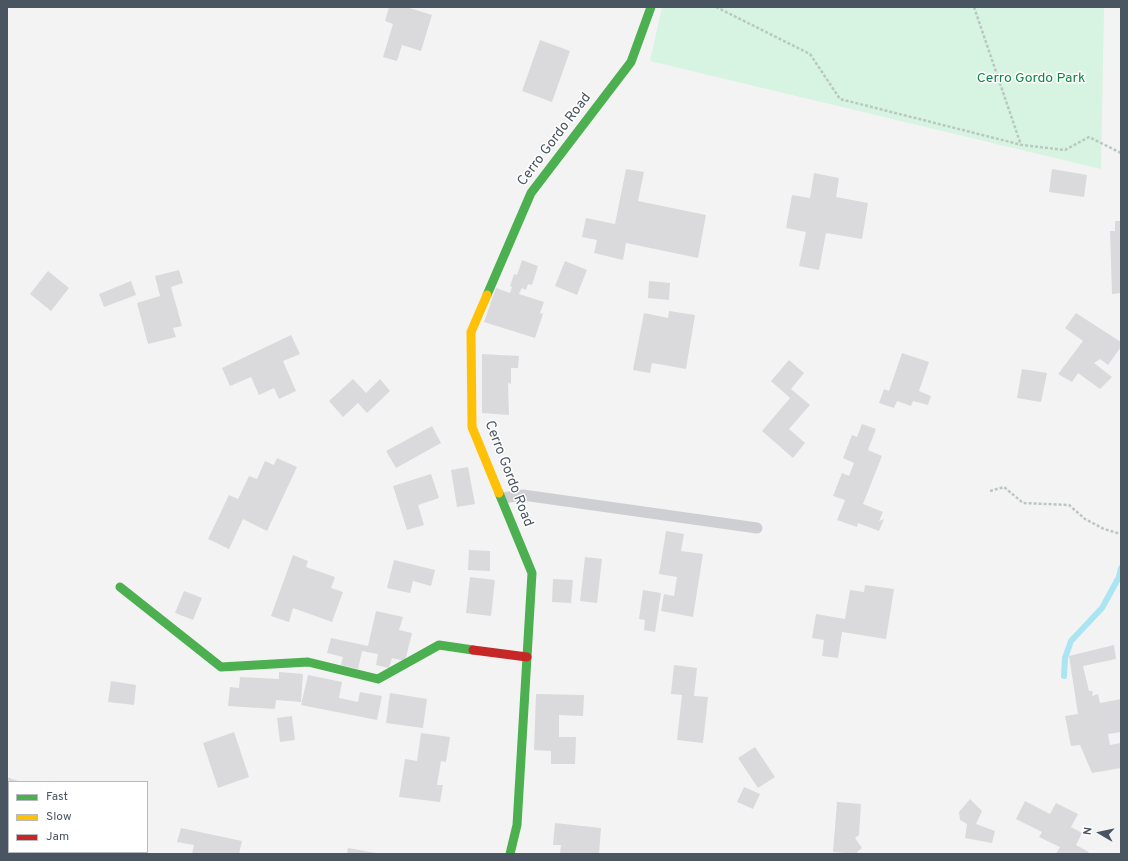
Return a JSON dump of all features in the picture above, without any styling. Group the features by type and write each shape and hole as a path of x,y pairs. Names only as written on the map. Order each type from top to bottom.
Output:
{"street":[{"name":"Cerro Gordo Road","path":"510,854 517,825 532,573 472,427 470,332 531,193 631,62 652,7"},
{"path":"120,587 220,667 308,662 378,679 439,646 527,657"}],"lane":[{"path":"502,498 523,494 757,528"}],"path":[{"path":"716,7 810,54 840,99 1022,145 1065,150 1089,137 1121,153"},
{"path":"974,7 1022,145"},
{"path":"990,492 1004,487 1023,503 1069,505 1085,519 1104,530 1121,534"}],"green space":[{"name":"Cerro Gordo Park","path":"662,7 1104,7 1101,169 650,61"}],"building":[{"path":"389,7 406,7 432,15 421,51 402,45 397,61 383,57 393,24 385,21"},
{"path":"540,40 570,51 552,102 522,91"},
{"path":"626,169 644,172 638,201 706,215 698,258 626,243 623,260 594,253 597,240 582,237 586,218 615,224"},
{"path":"1052,169 1087,175 1084,197 1049,192"},
{"path":"814,173 839,178 836,197 868,203 862,239 826,233 819,270 799,266 806,232 786,228 792,195 810,198"},
{"path":"1115,221 1121,221 1121,293 1112,294 1110,231 1115,231"},
{"path":"522,260 538,266 532,285 528,284 526,290 522,288 519,294 544,302 540,313 543,314 535,338 484,322 496,288 510,293 512,287 510,286 514,274 517,275"},
{"path":"565,261 587,270 577,295 555,286"},
{"path":"179,270 183,283 171,287 182,326 173,328 176,337 148,344 137,303 160,296 155,276"},
{"path":"48,271 69,288 51,311 30,294"},
{"path":"131,281 136,295 104,307 99,294"},
{"path":"649,281 670,283 669,300 648,298"},
{"path":"669,311 695,315 686,369 652,363 650,373 633,370 644,313 668,318"},
{"path":"1076,313 1121,342 1121,347 1108,365 1100,359 1094,363 1112,377 1100,389 1078,373 1072,382 1058,374 1083,341 1065,328"},
{"path":"291,335 300,354 283,361 296,391 279,399 274,388 259,395 251,377 230,386 222,368"},
{"path":"902,353 929,362 919,391 931,396 928,405 913,401 911,406 897,401 894,408 879,403 884,389 889,391"},
{"path":"482,354 519,356 518,368 511,368 511,384 508,383 509,415 482,413"},
{"path":"789,360 804,373 791,389 810,405 789,429 805,443 793,458 762,431 790,398 771,381"},
{"path":"1022,369 1047,373 1041,402 1017,398"},
{"path":"353,379 366,393 380,379 390,391 367,413 358,403 343,417 329,401"},
{"path":"862,424 876,429 868,450 882,456 863,504 883,512 879,521 884,519 879,531 858,523 857,527 837,520 845,500 833,496 842,473 849,476 854,463 843,458 852,435 857,437"},
{"path":"432,426 441,443 396,468 386,451"},
{"path":"277,458 297,467 267,531 243,519 229,549 208,539 229,495 238,499 249,476 257,479 265,461 274,465"},
{"path":"468,467 475,504 457,507 451,470"},
{"path":"431,474 439,498 418,505 424,525 407,530 393,486"},
{"path":"666,531 684,534 681,551 703,554 693,617 661,611 664,594 674,596 677,577 659,574"},
{"path":"469,550 490,551 490,571 468,570"},
{"path":"293,555 308,561 306,567 335,577 331,588 343,592 332,622 293,608 289,622 271,616"},
{"path":"585,557 602,559 597,603 580,601"},
{"path":"394,560 435,570 431,586 413,581 410,593 387,588"},
{"path":"470,577 495,580 491,616 466,613"},
{"path":"553,579 573,580 571,603 552,602"},
{"path":"865,585 894,589 886,639 842,632 838,658 822,656 824,640 812,638 816,614 845,619 850,590 864,592"},
{"path":"643,590 661,593 655,632 644,630 645,620 639,619"},
{"path":"184,591 202,598 193,620 175,613"},
{"path":"376,611 403,617 399,630 412,633 405,661 392,658 389,668 376,665 378,654 362,651 358,669 341,665 343,657 327,653 331,638 368,646"},
{"path":"1114,645 1116,659 1083,666 1089,691 1093,691 1092,696 1098,694 1100,703 1121,699 1121,732 1108,734 1110,745 1121,743 1121,768 1092,773 1080,745 1071,746 1065,716 1078,714 1069,656"},
{"path":"674,665 697,668 694,696 708,697 703,743 677,740 682,695 671,694"},
{"path":"279,672 303,674 301,702 276,700 275,709 228,706 230,687 239,688 240,677 279,679"},
{"path":"308,675 342,682 339,698 358,702 360,692 382,696 377,720 301,705"},
{"path":"111,681 136,685 134,705 108,702"},
{"path":"390,693 427,699 423,728 386,723"},
{"path":"536,694 584,695 583,716 559,715 559,737 576,737 575,764 551,764 551,751 534,750"},
{"path":"292,716 295,740 280,742 277,718"},
{"path":"234,732 249,777 218,788 203,743"},
{"path":"421,733 450,737 446,762 441,761 437,785 443,785 440,802 399,797 405,759 417,761"},
{"path":"755,747 775,777 758,788 738,758"},
{"path":"7,777 18,781 8,781 7,809"},
{"path":"744,787 760,794 753,809 737,802"},
{"path":"970,799 982,811 976,824 995,831 992,843 965,838 967,824 960,820 959,812"},
{"path":"1025,801 1050,814 1056,803 1078,814 1071,827 1082,833 1076,845 1089,852 1087,854 1056,854 1060,847 1039,837 1042,832 1016,819"},
{"path":"837,802 861,804 859,835 855,838 862,848 857,852 859,854 833,852"},
{"path":"555,823 601,828 599,854 560,854 561,845 553,845"},
{"path":"181,828 242,841 239,854 192,854 194,845 177,842"},
{"path":"348,848 376,853 376,854 347,854"}],"waterway":[{"path":"1064,676 1065,658 1071,641 1102,608 1119,577 1121,568"}],"traffic: fast":[{"path":"487,295 531,193 631,62 651,7"},
{"path":"499,493 532,573 517,825 510,854"},
{"path":"120,587 221,667 308,662 378,679 439,645 473,650"}],"traffic: slow":[{"path":"487,295 471,332 472,427 499,493"}],"traffic: jam":[{"path":"473,650 527,657"}]}
